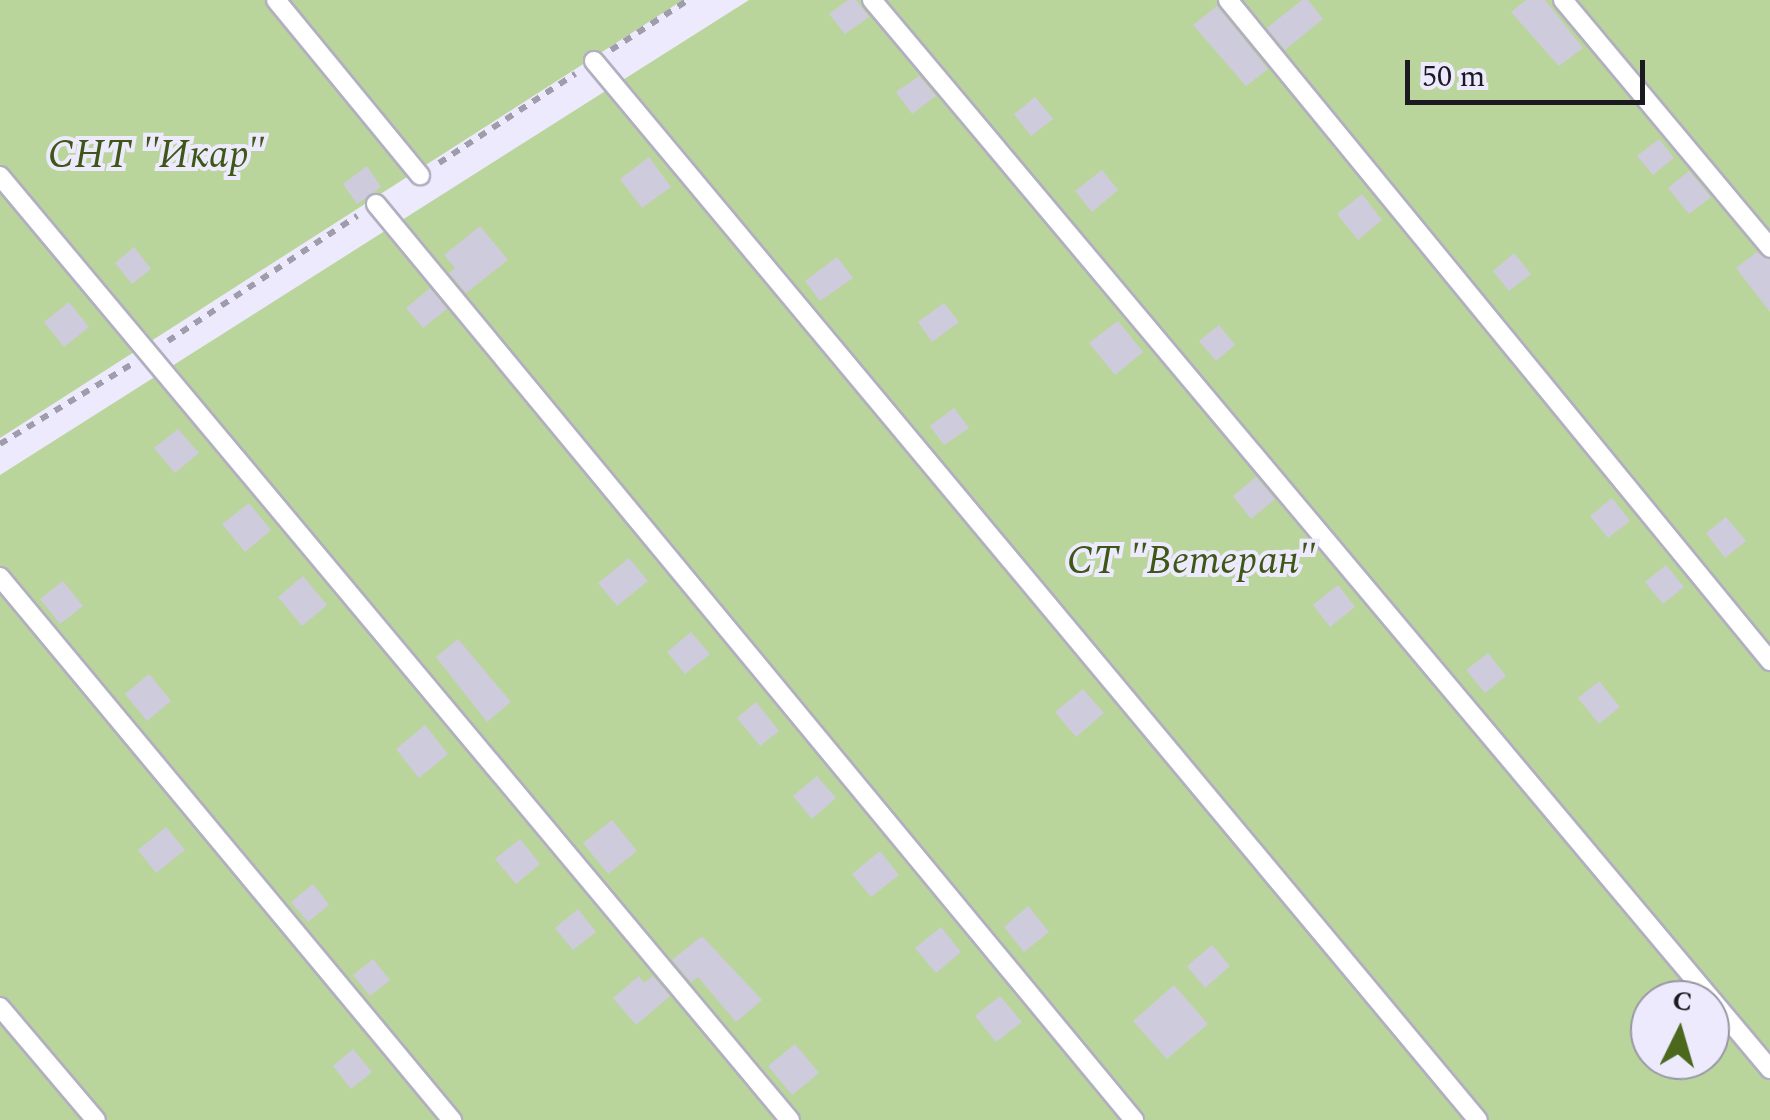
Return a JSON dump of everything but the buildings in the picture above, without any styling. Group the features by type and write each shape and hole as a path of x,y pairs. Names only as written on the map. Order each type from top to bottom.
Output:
{"lane":[{"path":"276,0 420,175"},
{"path":"872,0 1770,1069"},
{"path":"1228,0 1770,661"},
{"path":"1563,0 1770,248"},
{"path":"594,61 1478,1120"},
{"path":"0,176 790,1120"},
{"path":"376,204 1134,1120"},
{"path":"0,577 452,1120"},
{"path":"0,1006 96,1120"}],"path":[{"path":"420,175 688,0"},
{"path":"0,444 148,355 376,204"}],"green space":[{"name":"СНТ \"Икар\"","path":"0,0 683,0 0,438"},
{"name":"СТ \"Ветеран\"","path":"749,0 1770,0 1770,1120 0,1120 0,475"}]}
